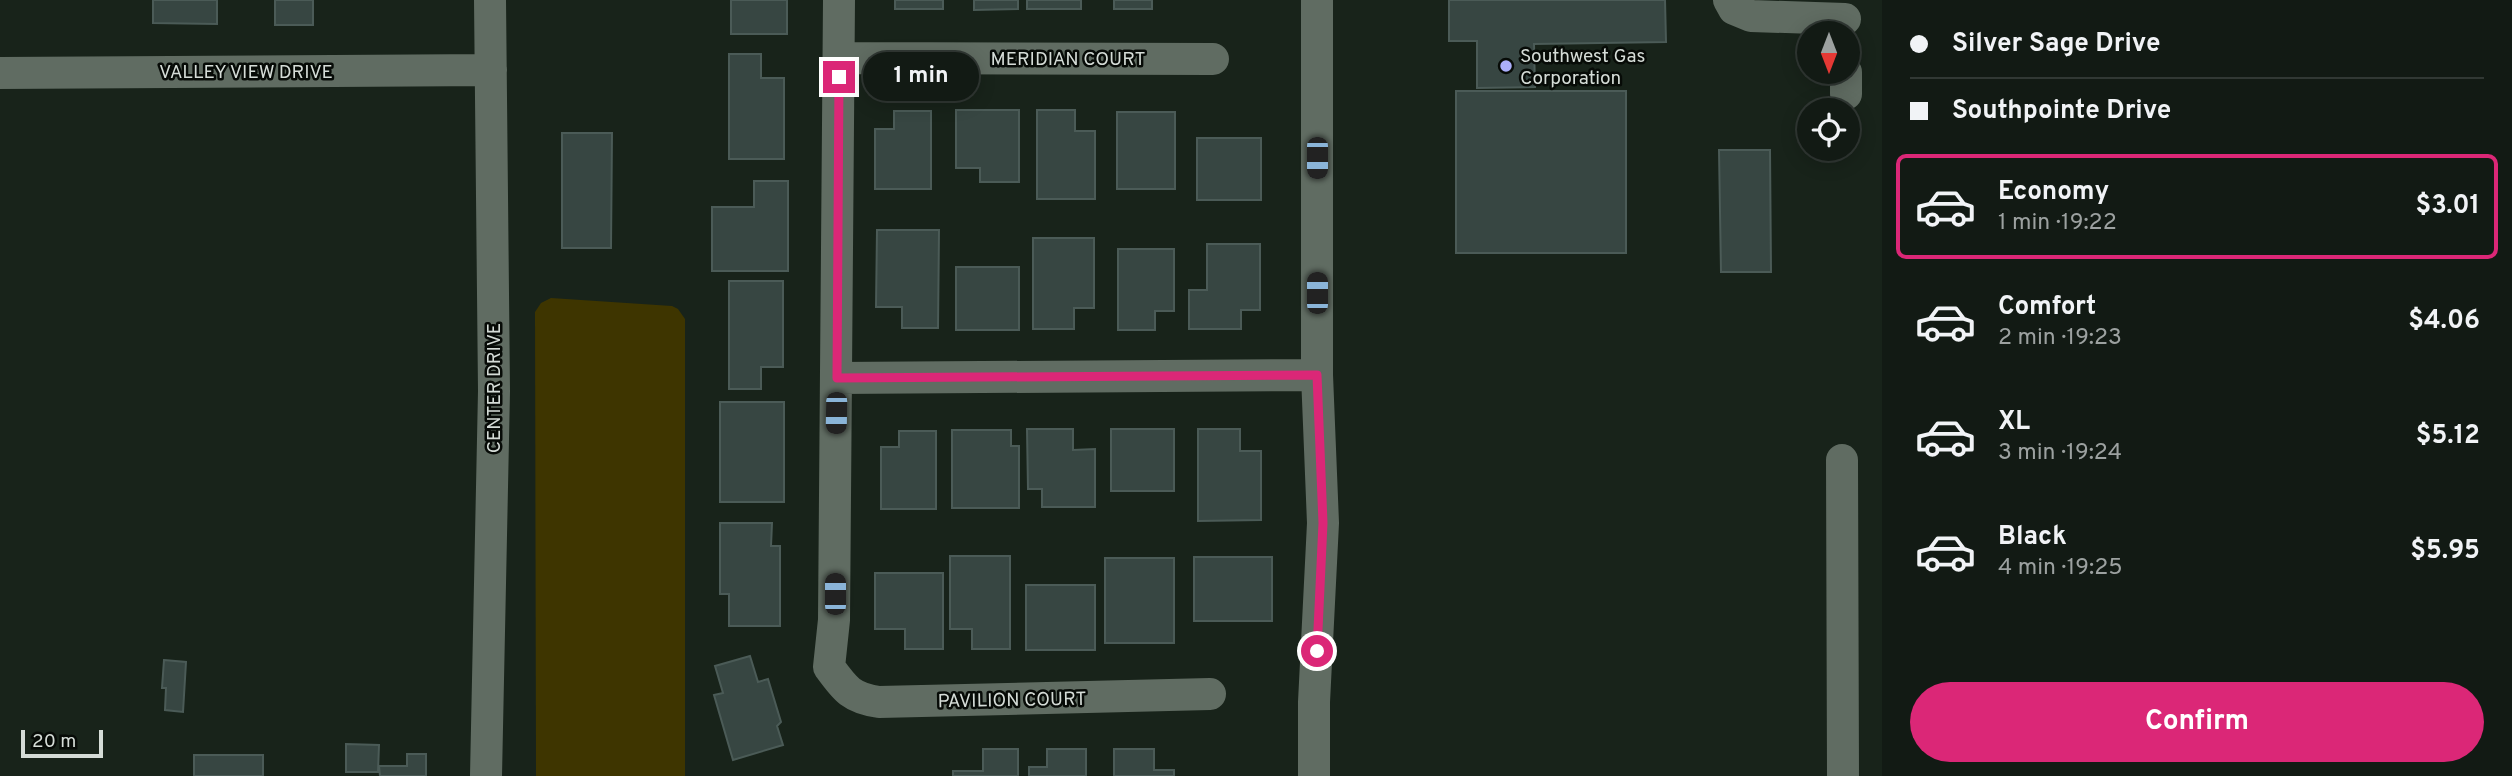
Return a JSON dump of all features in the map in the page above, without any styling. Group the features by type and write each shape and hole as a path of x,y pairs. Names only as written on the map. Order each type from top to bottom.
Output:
{"street":[{"name":"CENTER DRIVE","path":"486,776 494,391 490,0"},
{"path":"839,0 837,378 1317,375"},
{"path":"1314,776 1314,702 1323,523 1317,375 1317,0"},
{"path":"1729,0 1734,9 1751,16 1845,17"},
{"name":"MERIDIAN COURT","path":"839,58 1213,59"},
{"name":"VALLEY VIEW DRIVE","path":"0,73 491,70"},
{"name":"PAVILION COURT","path":"837,378 834,620 830,667 844,688 860,699 879,702 1209,694"},
{"path":"1842,460 1843,776"}],"shaded area":[{"path":"551,298 672,306 678,309 685,319 685,776 536,776 535,312 541,303"}],"building":[{"path":"153,0 217,0 217,24 153,23"},
{"path":"275,0 313,0 313,25 275,25"},
{"path":"731,0 787,0 787,34 731,34"},
{"path":"895,0 943,0 943,9 895,9"},
{"path":"974,0 1018,0 1018,9 974,10"},
{"path":"1027,0 1081,0 1081,9 1027,9"},
{"path":"1114,0 1152,0 1152,9 1114,9"},
{"name":"Southwest Gas Corporation","path":"1449,0 1665,0 1666,42 1534,44 1535,87 1477,88 1477,41 1449,41"},
{"path":"729,54 761,54 761,78 784,78 784,159 729,159"},
{"path":"1456,91 1626,91 1626,253 1456,253"},
{"path":"956,110 1019,110 1019,182 980,182 980,168 956,168"},
{"path":"1037,110 1075,110 1075,131 1095,131 1095,199 1037,199"},
{"path":"894,111 931,111 931,189 875,189 875,129 894,129"},
{"path":"1117,112 1175,112 1175,189 1117,189"},
{"path":"562,133 612,133 611,248 562,248"},
{"path":"1197,138 1261,138 1261,200 1197,200"},
{"path":"1719,150 1770,150 1771,272 1721,272"},
{"path":"754,181 788,181 788,271 712,271 712,207 754,207"},
{"path":"877,230 939,230 938,328 902,328 902,307 876,307"},
{"path":"1033,238 1094,238 1094,308 1074,308 1074,329 1033,329"},
{"path":"1207,244 1260,244 1260,310 1241,310 1241,329 1189,329 1189,290 1207,290"},
{"path":"1118,249 1174,249 1174,311 1155,311 1155,330 1118,330"},
{"path":"956,267 1019,267 1019,330 956,330"},
{"path":"729,281 783,281 783,367 761,367 761,389 729,389"},
{"path":"720,402 784,402 784,502 720,502"},
{"path":"1027,429 1073,429 1073,450 1095,449 1095,507 1042,507 1042,489 1028,489"},
{"path":"1111,429 1174,429 1174,491 1111,491"},
{"path":"1198,429 1240,429 1240,451 1261,451 1261,520 1198,521"},
{"path":"952,430 1011,430 1011,446 1019,446 1019,508 952,508"},
{"path":"899,431 936,431 936,509 881,509 881,447 899,447"},
{"path":"720,523 772,523 771,546 780,546 780,626 729,626 729,594 720,594"},
{"path":"950,556 1010,556 1010,649 972,649 972,629 950,629"},
{"path":"1194,557 1272,557 1272,621 1194,621"},
{"path":"1105,558 1174,558 1174,643 1105,643"},
{"path":"875,573 943,573 943,649 905,649 905,629 875,629"},
{"path":"1026,585 1095,585 1095,650 1026,650"},
{"path":"750,656 758,682 768,679 781,722 777,726 783,745 733,760 714,695 723,693 715,666"},
{"path":"164,660 186,662 183,712 165,710 166,688 162,688"},
{"path":"346,744 379,745 378,772 346,772"},
{"path":"983,749 1018,749 1018,776 953,776 953,771 983,771"},
{"path":"1047,749 1086,749 1086,776 1029,776 1029,767 1047,767"},
{"path":"1114,749 1154,749 1154,770 1174,770 1174,776 1114,776"},
{"path":"407,754 426,754 426,776 380,776 379,766 407,766"},
{"path":"194,755 263,755 263,776 194,776"}],"place":[{"name":"Southwest Gas Corporation","path":"1506,66"}],"route":[{"path":"839,77 837,378 1317,375 1323,523 1317,651"}]}
